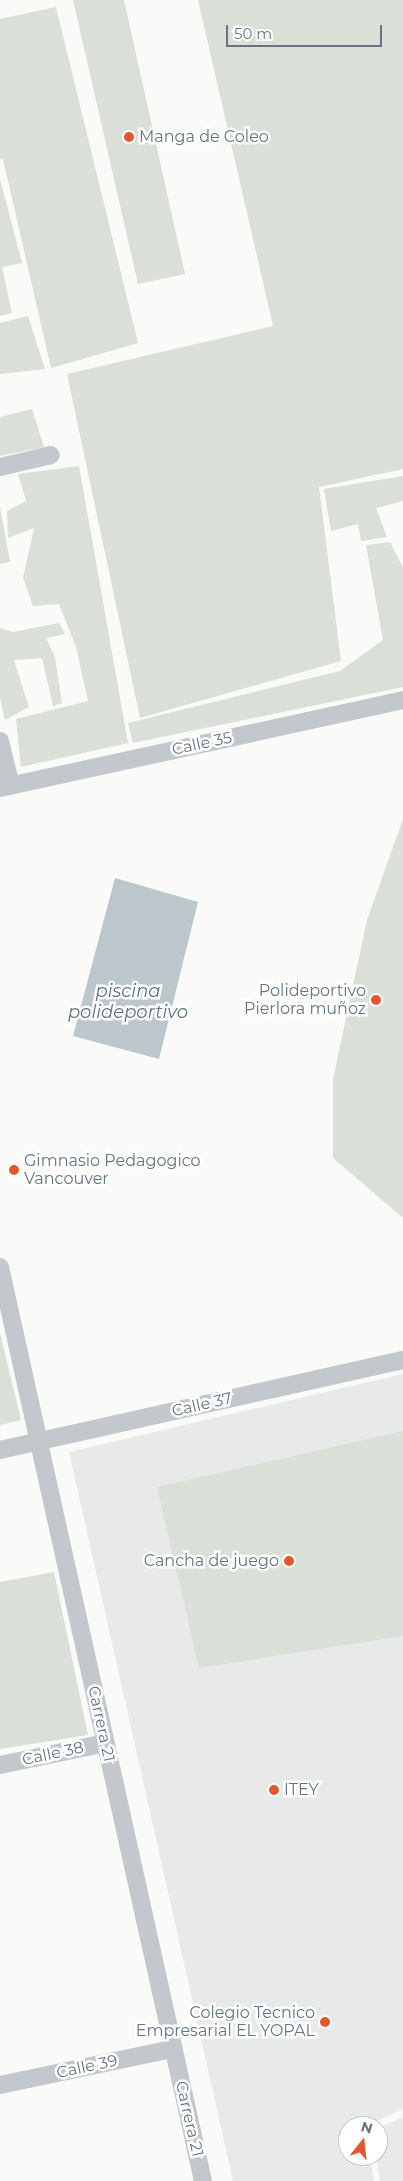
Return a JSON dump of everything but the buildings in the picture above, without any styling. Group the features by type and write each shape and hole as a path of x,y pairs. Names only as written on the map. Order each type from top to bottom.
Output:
{"street":[{"path":"0,467 51,455"},
{"name":"Calle 35","path":"5,787 403,700"},
{"path":"0,741 5,787"},
{"name":"Carrera 21","path":"0,1267 203,2181"},
{"name":"Calle 37","path":"0,1450 403,1360"},
{"name":"Calle 38","path":"0,1765 106,1742"},
{"name":"Calle 39","path":"0,2085 173,2049"}],"shaded area":[{"name":"Manga de Coleo","path":"73,0 124,0 185,274 138,284"},
{"path":"198,0 403,0 403,469 319,487 341,661 140,718 67,374 273,326"},
{"path":"56,7 138,343 51,368 3,159 0,159 0,19"},
{"path":"0,179 22,263 2,267 12,313 0,316"},
{"path":"28,316 45,369 0,374 0,323"},
{"path":"32,409 44,447 0,456 0,417"},
{"path":"79,466 128,743 21,767 16,719 88,701 76,647 59,604 33,606 23,578 34,528 8,538 7,511 26,501 18,474"},
{"path":"403,476 403,501 376,508 387,537 361,541 358,524 331,531 324,489"},
{"path":"0,507 10,562 0,564"},
{"path":"390,542 403,568 403,687 133,743 128,723 340,671 383,640 366,545"},
{"path":"59,623 65,634 46,638 55,657 62,703 53,706 42,658 14,660 29,707 5,720 0,698 0,628 13,632"},
{"name":"Polideportivo Pierlora muñoz","path":"403,819 403,1218 333,1158 333,1079 367,920"},
{"path":"0,1333 21,1420 0,1425"},
{"name":"ITEY","path":"403,1374 403,2109 387,2116 338,2116 338,2166 372,2166 374,2181 233,2181 69,1452"},
{"name":"Cancha de juego","path":"403,1431 403,1636 199,1668 157,1487"},
{"path":"54,1572 88,1735 0,1749 0,1582"},
{"path":"403,2117 403,2181 380,2181 378,2166 388,2166 388,2124"}],"water":[{"name":"piscina polideportivo","path":"115,878 198,902 159,1059 73,1036"}],"place":[{"name":"Manga de Coleo","path":"129,137"},
{"name":"Polideportivo Pierlora muñoz","path":"376,1000"},
{"name":"Gimnasio Pedagogico Vancouver","path":"14,1170"},
{"name":"Cancha de juego","path":"289,1561"},
{"name":"ITEY","path":"274,1790"},
{"name":"Colegio Tecnico Empresarial EL YOPAL","path":"325,2022"}]}
